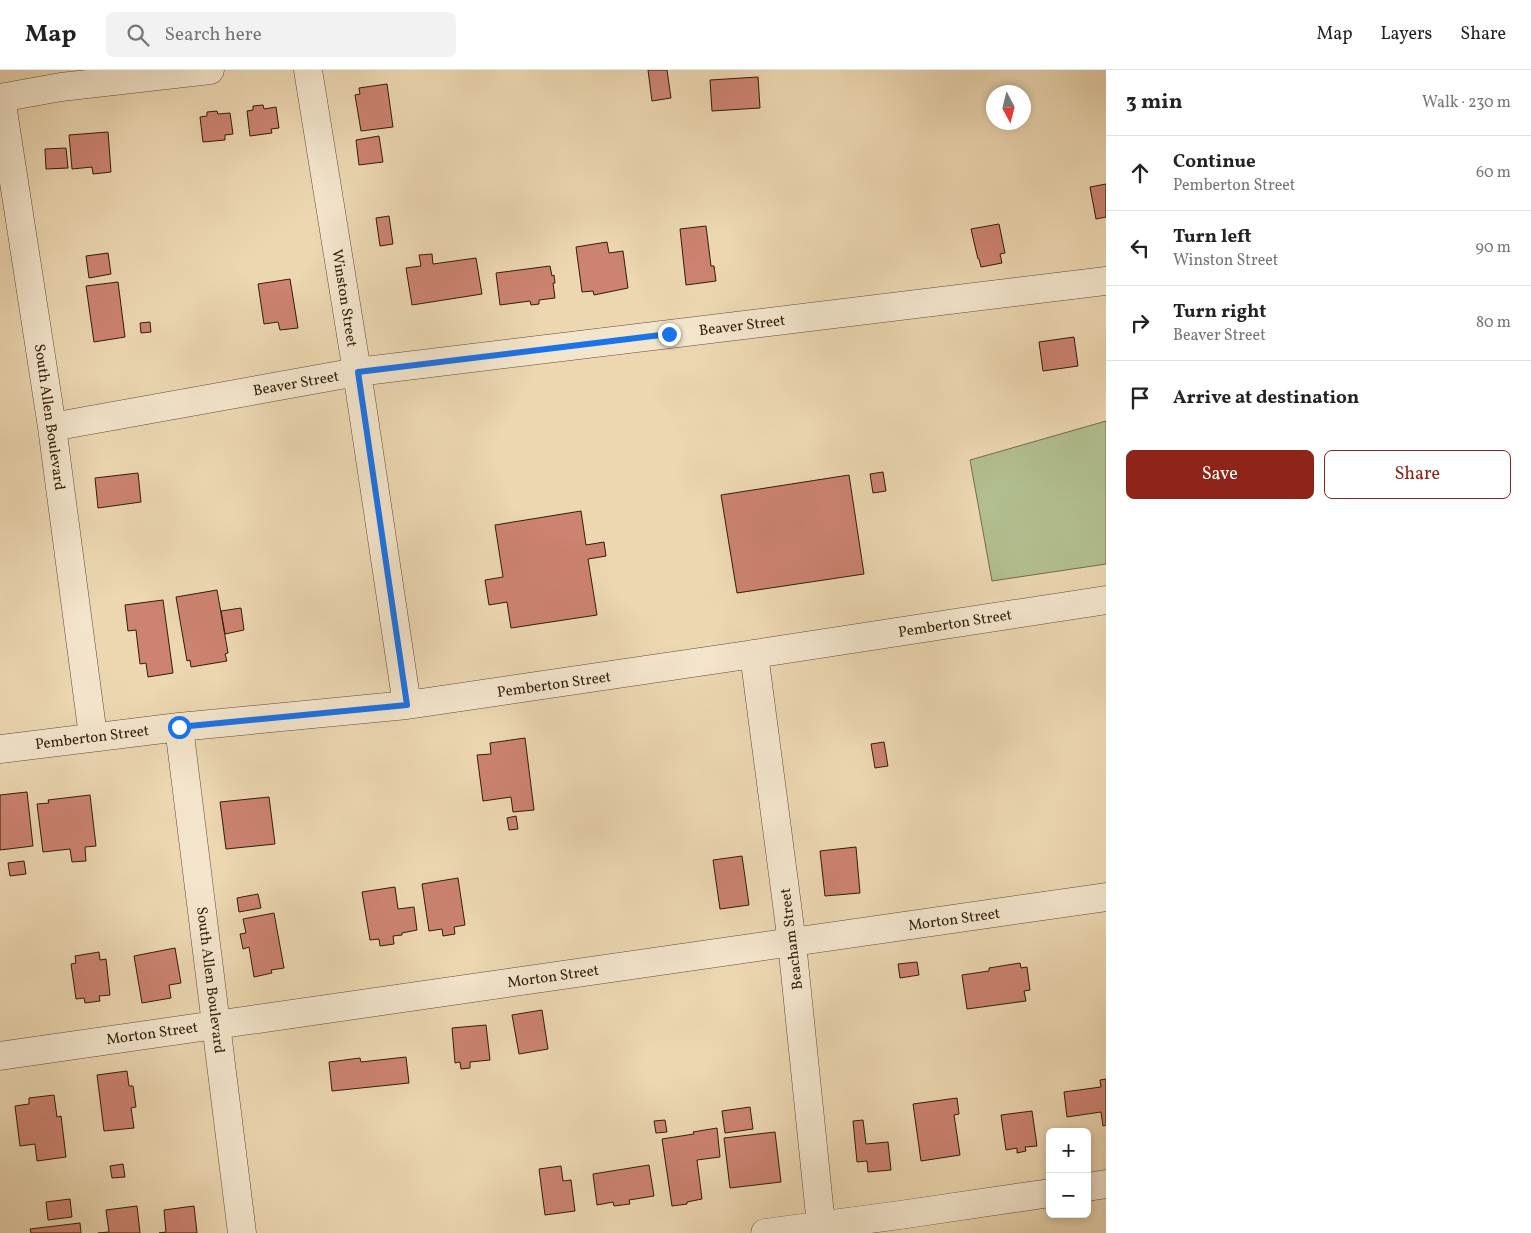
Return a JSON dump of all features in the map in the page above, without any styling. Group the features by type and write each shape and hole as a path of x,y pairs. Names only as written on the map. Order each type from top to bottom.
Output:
{"street":[{"path":"0,98 59,79 210,70"},
{"name":"Winston Street","path":"308,70 358,372 407,705"},
{"name":"South Allen Boulevard","path":"0,98 52,427 93,736"},
{"name":"Beaver Street","path":"52,427 358,372 1106,281"},
{"name":"Pemberton Street","path":"0,749 93,736 407,705 1106,600"},
{"name":"Beacham Street","path":"754,654 792,943 821,1225"},
{"name":"South Allen Boulevard","path":"179,727 242,1233"},
{"name":"Morton Street","path":"0,1056 1106,897"},
{"path":"1091,1186 1106,1184"},
{"path":"765,1233 821,1225 901,1224 1046,1194"}],"green space":[{"path":"1106,421 1106,564 992,581 970,460"}],"building":[{"path":"648,70 667,70 671,98 652,101"},
{"path":"758,77 760,108 712,111 710,80"},
{"path":"387,84 393,127 361,131 355,95 360,94 359,88"},
{"path":"263,105 264,109 276,107 279,128 271,129 272,133 250,136 247,111 253,110 253,106"},
{"path":"217,111 218,114 230,113 233,134 225,135 225,140 203,142 200,117 207,116 207,112"},
{"path":"108,132 111,172 93,174 92,167 72,169 69,135"},
{"path":"379,136 383,162 359,165 356,140"},
{"path":"66,148 68,168 46,169 45,149"},
{"path":"1106,184 1106,217 1096,219 1090,187"},
{"path":"389,216 393,244 380,246 376,218"},
{"path":"999,224 1005,253 1000,254 1002,263 981,267 971,229"},
{"path":"706,226 711,266 714,266 716,281 686,285 680,229"},
{"path":"607,242 609,253 623,251 628,288 594,295 593,291 582,292 576,247"},
{"path":"108,253 111,274 89,278 86,256"},
{"path":"432,254 433,264 476,258 482,294 412,305 406,268 421,266 419,255"},
{"path":"550,266 552,276 554,275 555,298 539,300 539,304 531,305 530,301 500,305 496,273"},
{"path":"290,279 298,328 280,330 278,322 264,324 258,284"},
{"path":"118,282 125,337 94,342 86,286"},
{"path":"150,322 151,332 141,333 140,323"},
{"path":"1074,337 1078,366 1043,371 1039,342"},
{"path":"883,472 886,491 873,493 870,474"},
{"path":"138,473 141,502 98,508 95,478"},
{"path":"849,475 864,574 737,593 721,495"},
{"path":"581,511 586,545 604,542 606,556 588,559 597,615 511,628 507,602 489,605 485,580 503,577 495,525"},
{"path":"217,590 228,653 225,654 227,661 191,667 190,660 187,661 176,597"},
{"path":"163,600 173,673 148,677 146,663 140,664 136,630 128,631 125,605"},
{"path":"241,608 244,630 225,634 221,611"},
{"path":"525,738 534,810 513,812 511,797 483,801 477,755 491,754 490,743"},
{"path":"884,742 888,766 875,768 871,744"},
{"path":"27,792 33,846 0,850 0,795"},
{"path":"90,795 96,846 85,847 86,861 72,862 70,849 43,852 37,804 49,803 48,800"},
{"path":"269,797 275,844 226,849 220,802"},
{"path":"516,816 518,829 509,830 507,818"},
{"path":"856,847 860,893 825,896 820,851"},
{"path":"742,856 749,905 720,909 713,860"},
{"path":"24,861 26,874 10,876 8,863"},
{"path":"458,878 465,925 454,927 455,934 443,936 442,929 429,931 422,884"},
{"path":"395,887 398,909 414,907 417,930 393,936 394,944 380,946 379,939 370,940 362,892"},
{"path":"258,894 261,908 239,912 237,898"},
{"path":"274,913 284,968 271,970 272,973 254,977 249,947 243,949 240,934 246,933 243,919"},
{"path":"175,948 181,983 169,985 171,998 142,1003 134,956"},
{"path":"99,952 100,960 106,959 110,995 99,996 100,1001 85,1003 84,998 76,999 71,964 76,963 75,956"},
{"path":"917,962 919,975 900,978 898,964"},
{"path":"1020,963 1021,968 1027,967 1030,990 1024,991 1026,1001 967,1009 962,975 989,971 989,968"},
{"path":"542,1010 548,1049 519,1054 512,1015"},
{"path":"486,1025 490,1060 470,1062 470,1068 461,1069 460,1062 455,1063 452,1028"},
{"path":"406,1057 409,1083 332,1091 329,1062 360,1058 361,1062"},
{"path":"127,1071 129,1086 133,1086 136,1107 131,1108 134,1128 104,1131 97,1075"},
{"path":"1106,1079 1106,1125 1103,1126 1101,1112 1067,1117 1064,1092 1101,1087 1100,1080"},
{"path":"54,1095 57,1117 61,1116 66,1157 37,1161 35,1144 20,1146 15,1106 29,1104 29,1098"},
{"path":"957,1098 959,1114 954,1115 960,1155 921,1161 913,1104"},
{"path":"750,1107 753,1129 725,1133 722,1111"},
{"path":"1032,1111 1037,1146 1025,1147 1026,1151 1017,1153 1017,1148 1006,1150 1001,1115"},
{"path":"665,1120 667,1132 656,1133 654,1121"},
{"path":"863,1120 866,1144 888,1142 891,1170 868,1172 867,1161 857,1162 853,1121"},
{"path":"717,1128 720,1157 697,1160 702,1199 672,1206 662,1139"},
{"path":"775,1132 781,1182 730,1188 724,1138"},
{"path":"123,1164 125,1177 112,1178 110,1166"},
{"path":"649,1165 654,1196 629,1200 630,1204 614,1206 613,1202 597,1205 593,1174"},
{"path":"561,1166 563,1181 571,1180 575,1211 545,1215 539,1169"},
{"path":"70,1199 72,1217 48,1220 46,1202"},
{"path":"137,1206 140,1233 98,1233 109,1232 106,1210"},
{"path":"194,1206 197,1233 159,1233 166,1232 164,1210"},
{"path":"80,1223 81,1233 31,1233 30,1229"}],"route":[{"path":"179,727 407,705 358,372 669,334"}]}
